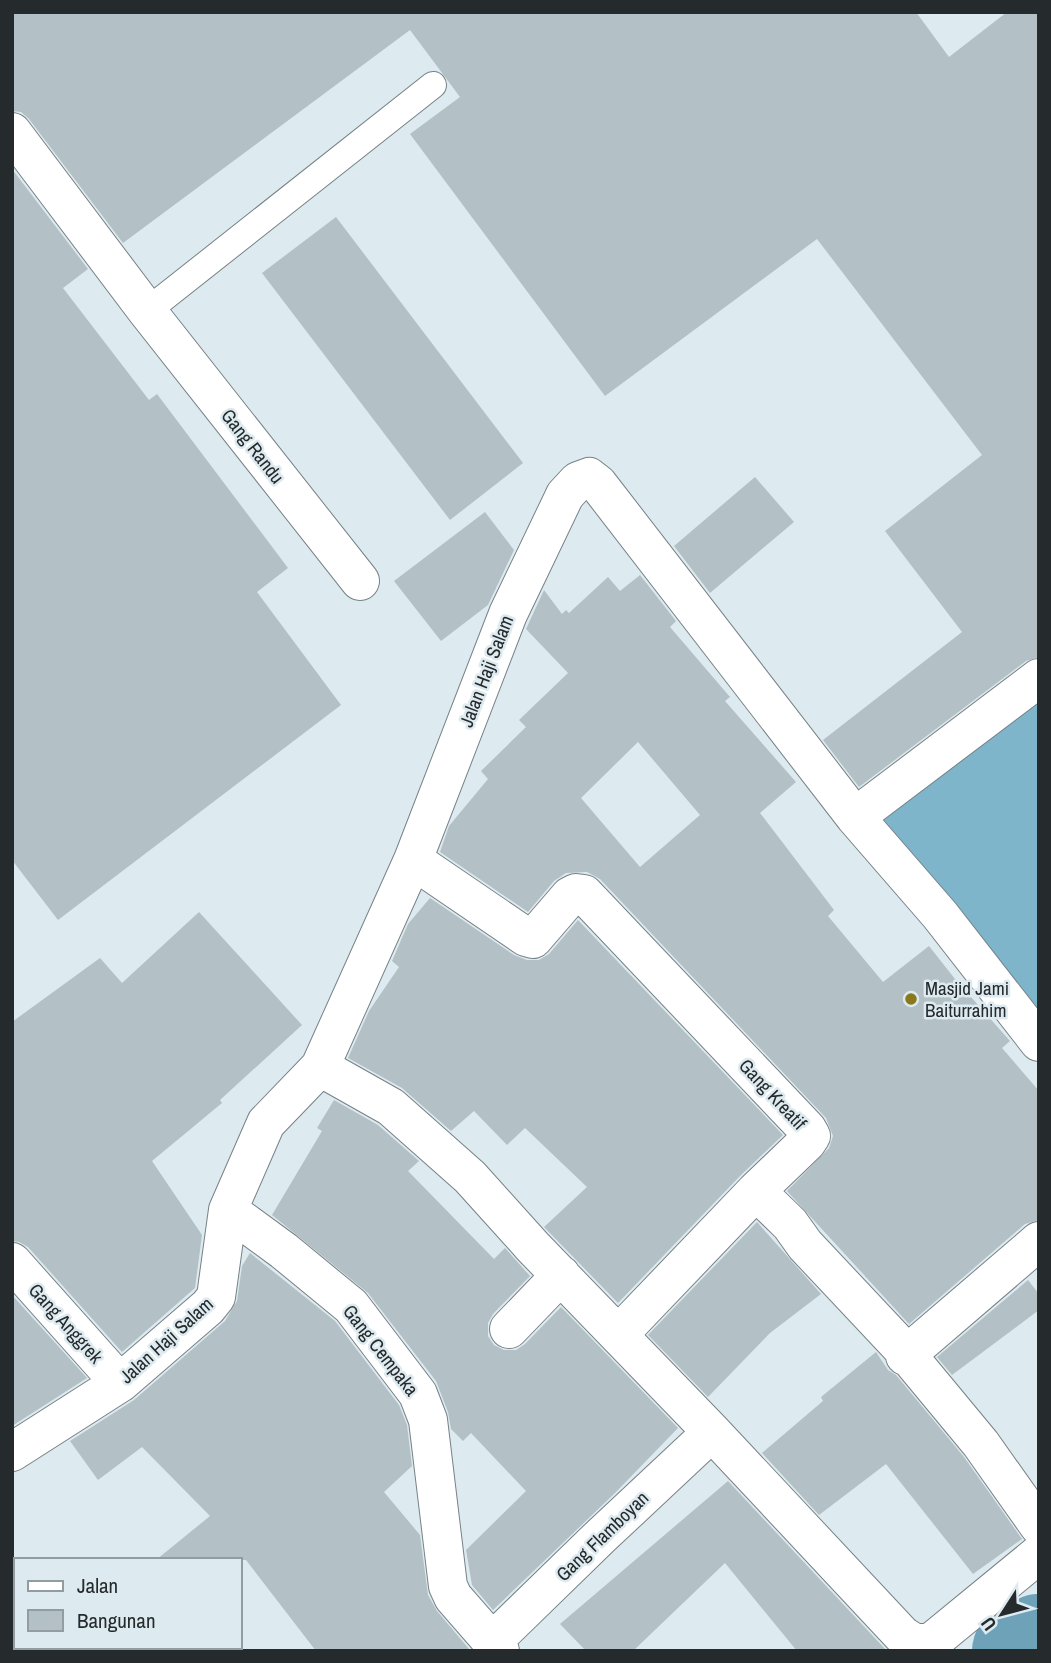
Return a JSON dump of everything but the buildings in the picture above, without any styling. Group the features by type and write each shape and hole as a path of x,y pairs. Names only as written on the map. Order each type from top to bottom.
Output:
{"street":[{"name":"Gang Randu","path":"12,132 147,312 360,581"},
{"name":"Jalan Haji Salam","path":"12,1452 120,1383 208,1307 216,1297 228,1210 266,1123 320,1067 413,860 508,614 565,495 578,481 589,477 598,484 855,817 940,915 1039,1042"},
{"path":"855,817 1039,678"},
{"name":"Gang Kreatif","path":"413,860 526,937 533,939 570,896 576,893 584,894 807,1129 811,1136 807,1142 755,1191"},
{"path":"320,1067 391,1107 470,1177 902,1634 916,1644 933,1641 1039,1554"},
{"path":"619,1334 755,1191 790,1224 805,1245 899,1345 905,1356 981,1444 1039,1525"},
{"name":"Gang Cempaka","path":"228,1210 284,1251 351,1307 418,1394 428,1420 448,1586 453,1597 496,1646"},
{"path":"905,1356 1039,1241"},
{"name":"Gang Anggrek","path":"12,1262 120,1383"},
{"path":"509,1329 561,1275"},
{"name":"Gang Flamboyan","path":"496,1646 601,1536 712,1432"}],"lane":[{"path":"147,312 433,85"}],"shaded area":[{"path":"1039,688 1039,1025 871,819"}],"waterway":[{"path":"1019,1651 1039,1641"}],"place":[{"name":"Masjid Jami Baiturrahim","path":"911,999"}]}
